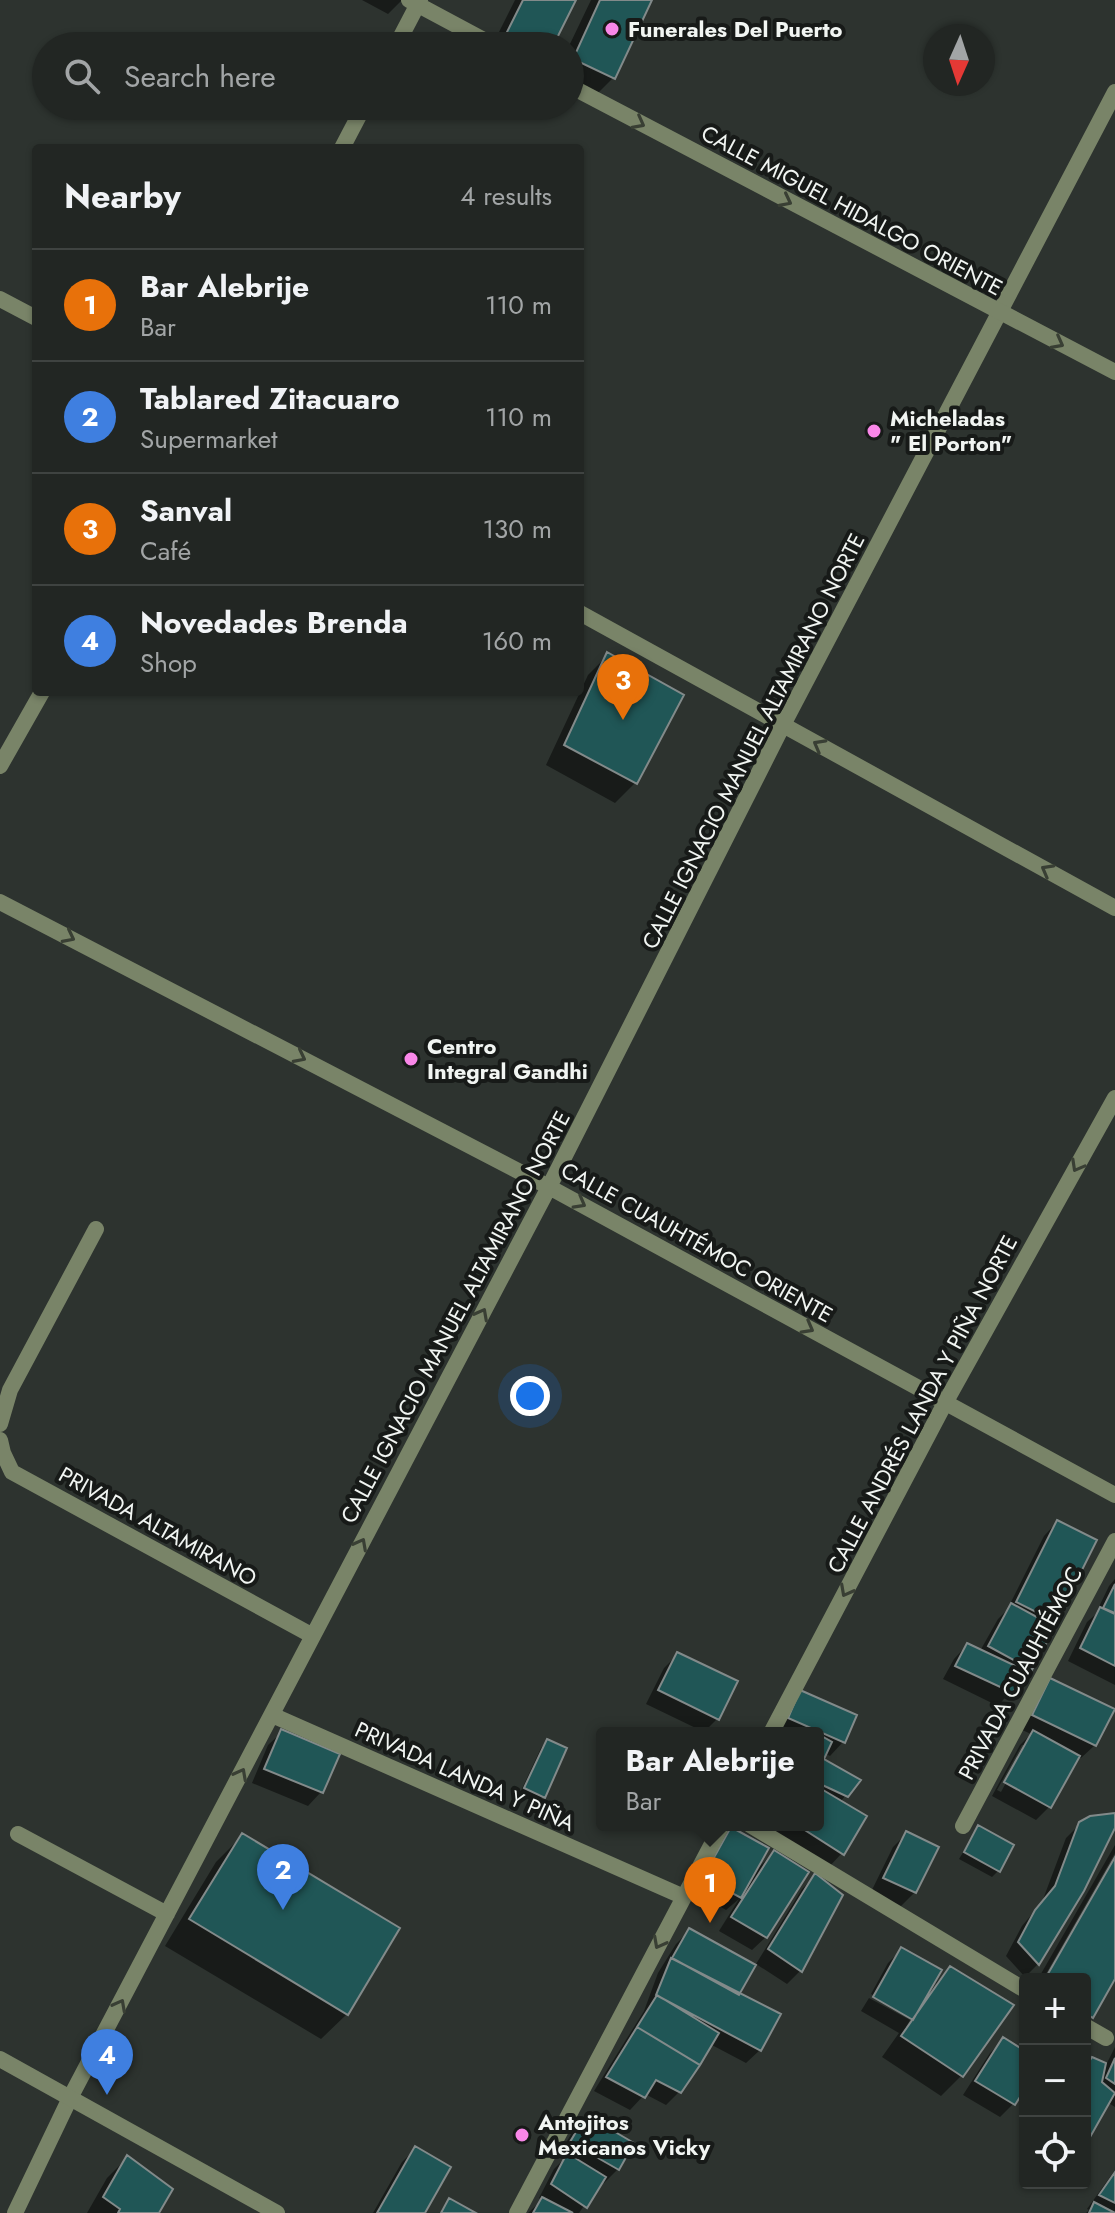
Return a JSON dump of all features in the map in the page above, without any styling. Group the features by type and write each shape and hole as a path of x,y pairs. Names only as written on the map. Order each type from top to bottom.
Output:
{"street":[{"path":"402,32 416,2 470,32"},
{"name":"CALLE IGNACIO MANUEL ALTAMIRANO NORTE","path":"15,2213 70,2098 549,1187 783,725 1115,92"},
{"name":"CALLE MIGUEL HIDALGO ORIENTE","path":"584,93 1115,372"},
{"path":"344,144 357,120"},
{"path":"0,299 32,316"},
{"path":"584,615 1115,908"},
{"path":"0,766 40,696"},
{"name":"CALLE CUAUHTÉMOC ORIENTE","path":"0,902 549,1187 1115,1495"},
{"name":"CALLE ANDRÉS LANDA Y PIÑA NORTE","path":"774,1727 945,1403 1115,1098"},
{"path":"0,1424 10,1390 96,1229"},
{"name":"PRIVADA ALTAMIRANO","path":"0,1440 12,1472 313,1636"},
{"name":"PRIVADA CUAUHTÉMOC","path":"963,1826 1115,1541"},
{"name":"PRIVADA LANDA Y PIÑA","path":"272,1715 684,1897"},
{"path":"517,2213 719,1831"},
{"path":"760,1831 1019,1986"},
{"path":"18,1834 167,1914"},
{"path":"1091,2029 1106,2038"},
{"path":"0,2059 277,2213"}],"building":[{"path":"523,0 576,0 560,32 507,32"},
{"name":"Funerales Del Puerto","path":"600,0 652,0 615,79 584,64 584,35"},
{"path":"607,652 684,695 637,784 564,745"},
{"path":"1057,1520 1097,1540 1056,1622 1016,1602"},
{"path":"1115,1584 1115,1613 1103,1608"},
{"path":"1011,1603 1055,1627 1032,1670 988,1646"},
{"path":"1100,1607 1115,1614 1115,1666 1080,1648"},
{"path":"967,1643 1024,1670 1013,1693 955,1666"},
{"path":"677,1652 738,1681 719,1720 658,1690"},
{"path":"1050,1678 1115,1709 1096,1746 1032,1715"},
{"path":"800,1690 857,1715 845,1743 824,1734 824,1727 809,1727 788,1718"},
{"path":"281,1729 340,1754 323,1793 264,1769"},
{"path":"1033,1730 1080,1756 1051,1808 1004,1782"},
{"path":"824,1737 832,1742 824,1759"},
{"path":"547,1739 567,1748 545,1798 524,1788"},
{"path":"824,1759 861,1780 848,1797 824,1786"},
{"path":"824,1791 867,1816 844,1855 806,1831 824,1831"},
{"path":"1115,1813 1115,1828 1084,1891 1039,1965 1018,1942 1035,1910 1055,1886 1079,1822 1090,1816"},
{"path":"978,1825 1014,1845 1000,1872 964,1852"},
{"path":"729,1831 738,1831 769,1848 741,1898 703,1877"},
{"path":"906,1831 939,1847 916,1893 883,1878"},
{"path":"242,1833 400,1928 348,2015 189,1919"},
{"path":"774,1850 809,1872 767,1938 731,1917"},
{"path":"1115,1857 1115,1979 1093,2018 1091,1973 1048,1973"},
{"path":"815,1873 843,1895 802,1972 768,1949"},
{"path":"689,1928 756,1965 739,1995 672,1958"},
{"path":"901,1947 942,1970 913,2020 873,1997"},
{"path":"671,1958 781,2014 761,2051 656,1995"},
{"path":"950,1966 1014,2005 963,2077 901,2036"},
{"path":"657,1995 719,2033 700,2065 637,2027"},
{"path":"637,2027 700,2065 681,2093 656,2080 645,2098 606,2077"},
{"path":"1003,2037 1019,2047 1019,2099 1015,2105 975,2081"},
{"path":"1115,2058 1115,2084 1106,2078"},
{"path":"1091,2059 1106,2063 1102,2082 1115,2093 1091,2135 1091,2117"},
{"path":"586,2115 634,2143 619,2170 570,2142"},
{"path":"415,2146 451,2167 425,2213 377,2213"},
{"path":"567,2153 606,2177 587,2208 551,2184"},
{"path":"127,2155 173,2189 159,2213 118,2213 120,2209 103,2197"},
{"path":"1115,2172 1115,2203 1099,2195"},
{"path":"542,2197 573,2213 533,2213"},
{"path":"449,2198 476,2213 441,2213"},
{"path":"1094,2202 1115,2213 1089,2213"}],"place":[{"name":"Funerales Del Puerto","path":"612,29"},
{"name":"Micheladas \" El Porton\"","path":"874,431"},
{"name":"Sanval","path":"623,720"},
{"name":"Centro Integral Gandhi","path":"411,1059"},
{"name":"Tablared Zitacuaro","path":"283,1910"},
{"name":"Bar Alebrije","path":"710,1923"},
{"name":"Novedades Brenda","path":"107,2095"},
{"name":"Antojitos Mexicanos Vicky","path":"522,2135"}]}
